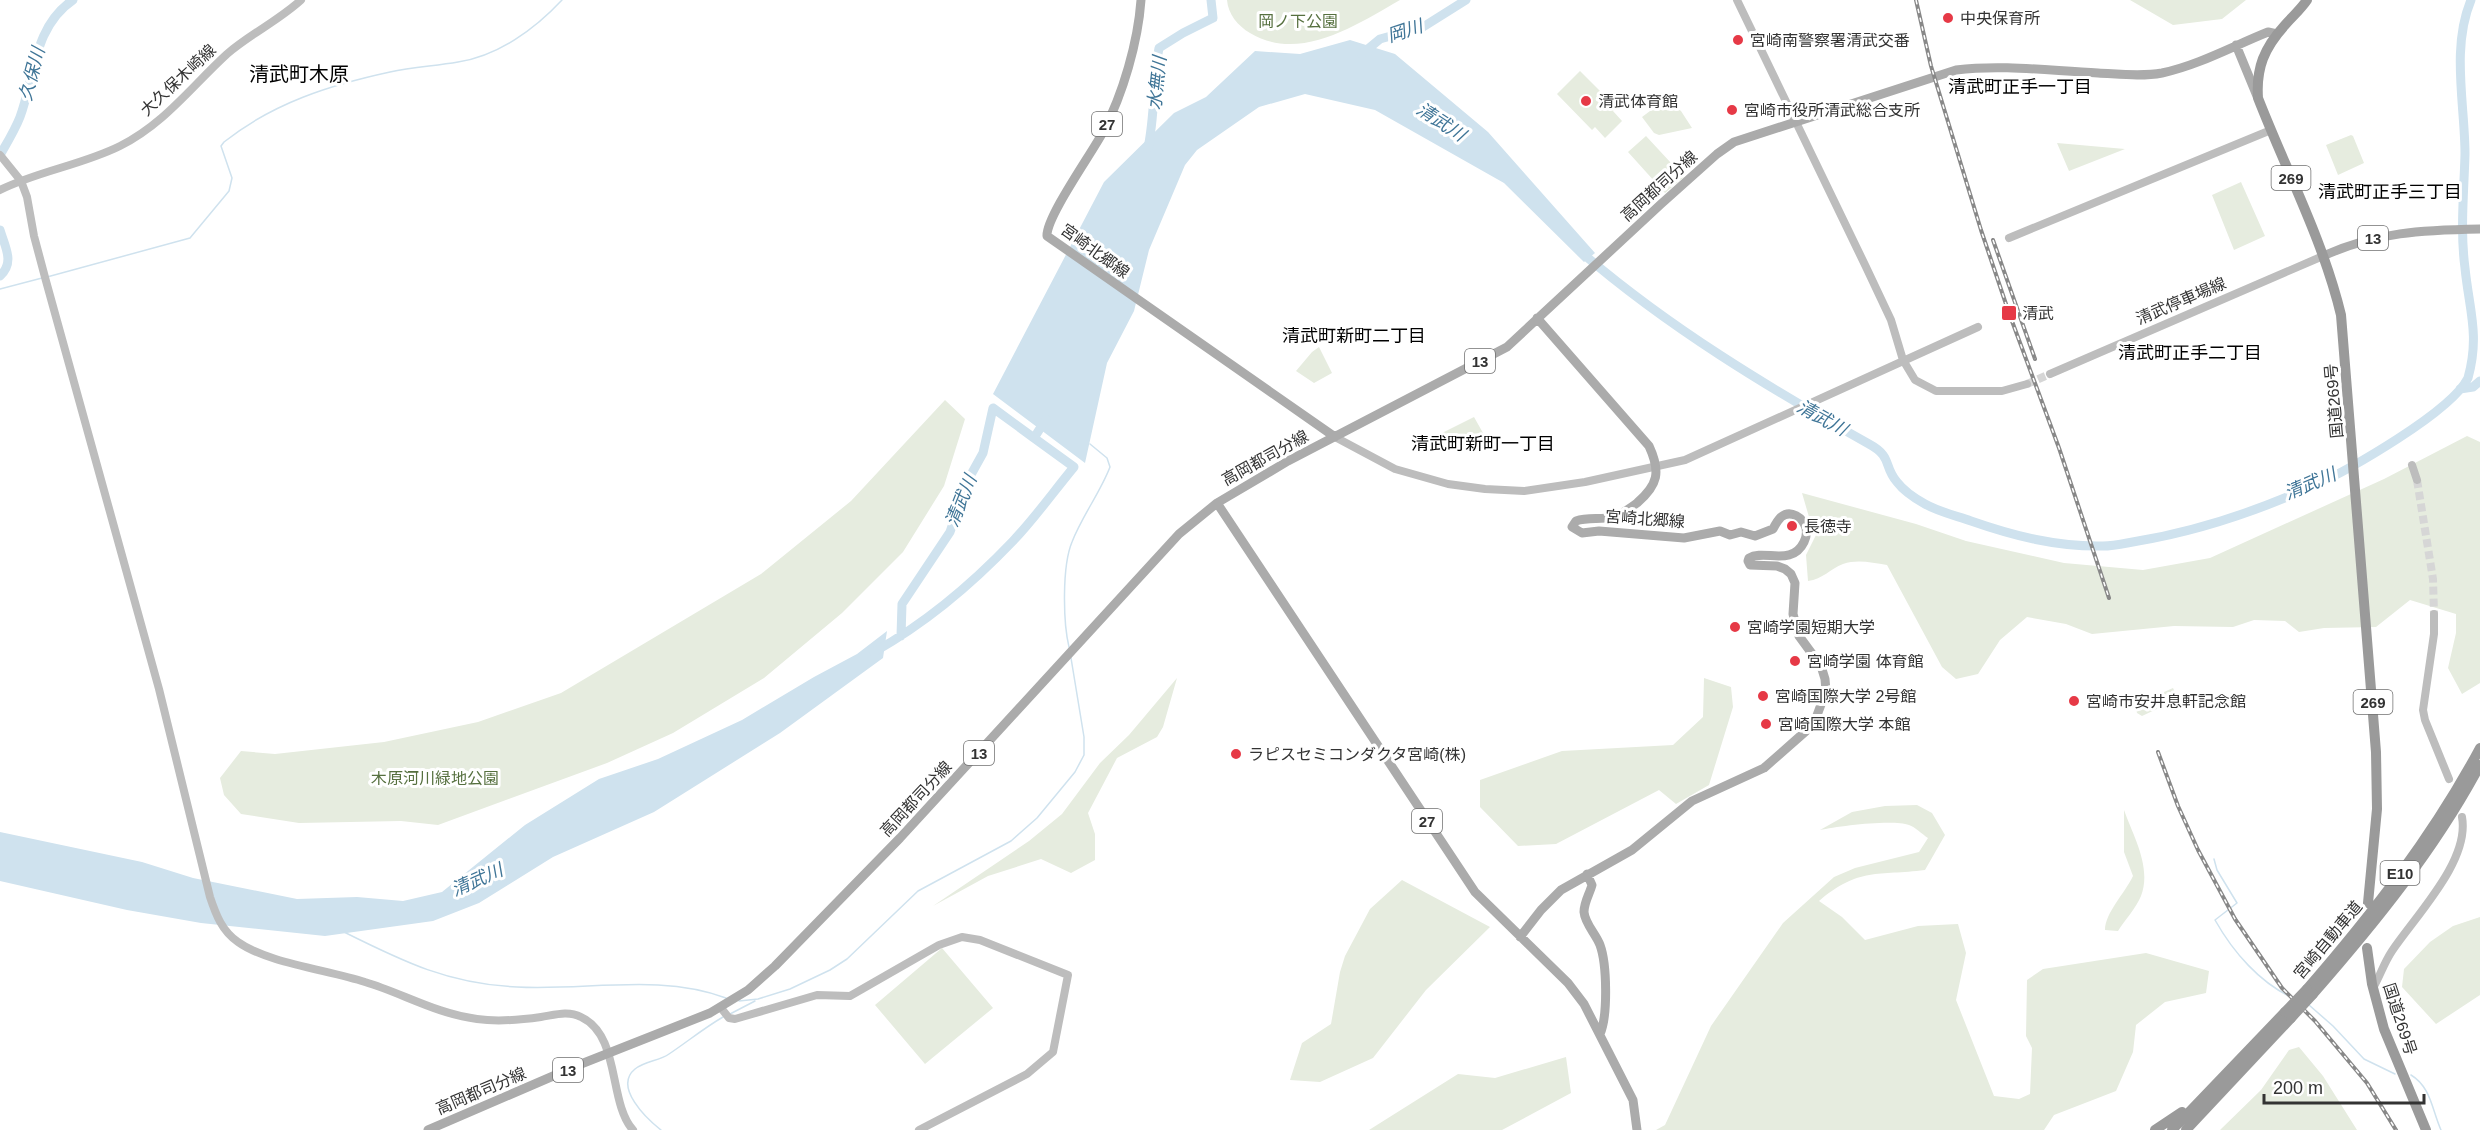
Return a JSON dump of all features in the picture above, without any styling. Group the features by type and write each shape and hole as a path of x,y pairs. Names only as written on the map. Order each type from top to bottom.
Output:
{"highway":[{"name":"国道269号","path":"2307,0 2277,34 2265,52 2257,79 2258,98 2323,256 2341,315 2376,752 2377,809 2368,903"},
{"name":"宮崎自動車道","path":"2310,991 2405,867 2480,748"},
{"name":"宮崎自動車道","path":"2186,1130 2310,991 2348,954 2412,872 2480,765"},
{"name":"国道269号","path":"2367,948 2373,988 2384,1029 2426,1130"},
{"name":"宮崎自動車道","path":"2172,1130 2288,1015"},
{"path":"2155,1130 2200,1101"}],"main road":[{"name":"宮崎北郷線","path":"1141,0 1139,24 1118,99 1087,161 1052,218 1047,231 1049,237 1335,437"},
{"name":"高岡都司分線","path":"428,1130 608,1053 721,1008 758,983 850,891 1179,534 1217,503 1288,461 1501,351 1661,204 1717,154 1734,142 1956,70 2009,68 2136,75 2161,73 2195,63 2268,32 2277,34"},
{"path":"2236,45 2258,98"},
{"name":"13","path":"2323,256 2350,244 2382,235 2426,230 2480,229"},
{"path":"1537,318 1649,446 1656,468"},
{"name":"宮崎北郷線","path":"1520,937 1561,890 1644,841 1692,801 1764,768 1806,731 1816,718 1826,692 1821,666 1799,636 1793,614 1794,584 1791,574 1785,568 1750,565 1748,561 1749,558 1757,555 1771,557 1793,553 1803,545 1807,536 1806,527 1801,518 1787,514 1780,518 1773,529 1755,536 1741,532 1730,535 1720,531 1684,538 1609,531 1582,533 1572,527 1576,521 1611,517 1631,507 1650,490 1656,481 1656,468"},
{"name":"27","path":"1217,503 1475,892 1572,988 1591,1014 1633,1100 1637,1130"},
{"path":"1587,874 1592,885 1584,908 1585,917 1596,935 1604,961 1605,1022 1600,1034"}],"street":[{"name":"大久保木崎線","path":"0,190 88,159 132,140 170,112 228,53 274,22 301,0"},
{"path":"1737,0 1890,320 1903,360 1914,380 1936,391 2001,392 2027,384"},
{"path":"2009,238 2271,130"},
{"path":"3,158 21,181 27,197 34,236 167,721 210,897 222,926 238,942 256,952 365,982 440,1011 477,1019 500,1020 572,1014 589,1022 596,1029 608,1053 622,1112 633,1130"},
{"name":"清武停車場線","path":"2050,374 2323,256"},
{"path":"1335,437 1395,469 1439,482 1485,489 1524,491 1544,489 1656,468 1686,460 1977,327"},
{"path":"2412,465 2417,480"},
{"path":"2434,614 2434,634 2423,710 2450,779"},
{"path":"2373,988 2391,952 2452,866 2463,836 2462,817"},
{"path":"721,1008 729,1018 735,1019 817,995 850,996 939,945 962,937 980,940 1068,975 1053,1052 1027,1074 919,1130"}],"green space":[{"name":"岡ノ下公園","path":"1227,0 1400,0 1365,20 1327,37 1288,44 1269,41 1250,33 1232,15"},
{"path":"2130,0 2246,0 2222,19 2173,25"},
{"name":"清武体育館","path":"1580,71 1616,107 1613,111 1622,121 1605,138 1595,127 1592,130 1557,94"},
{"path":"1672,104 1681,111 1692,128 1659,135 1654,133 1642,117 1654,108"},
{"path":"2351,135 2364,163 2338,175 2326,145"},
{"path":"1646,136 1684,177 1665,193 1628,152"},
{"path":"2057,143 2125,149 2069,171"},
{"path":"2241,182 2265,236 2234,250 2212,195"},
{"path":"1319,347 1332,373 1314,383 1296,371"},
{"name":"木原河川緑地公園","path":"945,400 965,419 944,486 903,552 842,613 764,678 673,733 607,763 438,825 401,821 299,823 241,814 224,795 220,778 241,751 275,754 384,742 478,722 561,693 761,574 851,501"},
{"path":"1474,417 1487,440 1475,446 1444,440 1440,434"},
{"path":"2467,436 2480,442 2480,683 2462,694 2448,668 2456,633 2456,614 2410,600 2376,627 2324,628 2299,632 2285,621 2254,620 2233,627 2174,626 2092,634 2066,624 2027,617 2000,640 1978,674 1956,679 1942,667 1887,565 1865,562 1849,563 1808,581 1806,555 1818,531 1809,517 1802,493 1916,524 1966,541 2064,563 2143,570 2210,558 2384,479"},
{"path":"1177,678 1163,727 1157,737 1117,758 1088,813 1095,834 1095,860 1071,873 1041,859 988,876 933,906 1029,841 1062,814 1100,763 1129,735"},
{"path":"1704,678 1731,687 1733,707 1709,785 1676,804 1659,790 1556,844 1518,846 1480,807 1480,780 1562,751 1673,745 1703,717"},
{"path":"2173,688 2178,699 2142,716 2137,713 2135,705"},
{"path":"1917,805 1932,813 1945,835 1925,870 1881,873 1858,878 1833,890 1819,901 1842,917 1865,940 1918,926 1958,924 1966,953 1956,1000 1994,1096 2019,1099 2030,1094 2032,1048 2026,1036 2027,980 2043,969 2146,953 2209,971 2206,993 2165,1002 2136,1025 2133,1052 2116,1091 2054,1115 2044,1130 1656,1130 1665,1125 1711,1026 1783,923 1834,877 1855,868 1919,852 1928,838 1911,826 1901,823 1865,824 1820,830 1852,812 1885,806"},
{"path":"2124,810 2143,863 2144,885 2139,900 2118,931 2105,930 2108,917 2133,876 2124,852"},
{"path":"1402,880 1490,927 1426,990 1373,1058 1320,1082 1290,1080 1302,1043 1331,1024 1345,956 1370,909"},
{"path":"2480,917 2480,995 2436,1024 2402,987 2404,969 2430,942 2453,926"},
{"path":"942,948 993,1008 925,1064 875,1005"},
{"path":"2299,1047 2323,1076 2357,1130 2220,1130 2261,1090 2289,1050"},
{"path":"1566,1057 1571,1093 1502,1130 1369,1130 1458,1074 1495,1078"}],"water":[{"path":"1350,40 1395,54 1488,132 1595,253 1584,262 1504,183 1375,110 1305,94 1259,107 1197,150 1185,165 1149,250 1134,311 1107,363 1085,463 993,394 1104,182 1174,113 1206,97 1255,51 1300,54"},
{"path":"887,631 883,658 780,733 654,812 553,857 479,903 433,921 325,936 201,923 127,910 0,881 0,832 142,862 193,878 297,899 357,897 403,901 442,892 525,825 599,779 658,759 742,720 857,654"}],"waterway":[{"name":"久保川","path":"0,155 20,117 43,38 60,11 73,0"},
{"path":"47,277 190,238 229,191 232,178 221,146 262,116 303,97 346,83 399,70 473,59 487,54 528,31 562,0"},
{"name":"水無川","path":"1148,148 1159,48 1213,18 1211,0"},
{"name":"岡川","path":"1362,54 1380,39 1423,27 1466,0"},
{"name":"清武川","path":"1581,252 1649,306 1720,355 1877,449 1882,453 1900,485 1918,500 1936,509 2020,536 2069,545 2107,546 2205,526 2292,495 2350,467 2421,423 2458,392 2468,378 2473,335 2463,240 2465,154 2460,57 2465,18 2471,0"},
{"name":"久保川","path":"0,230 8,254 5,271 0,276"},
{"path":"0,289 42,278"},
{"path":"2460,389 2473,387 2480,381"},
{"name":"清武川","path":"901,636 902,604 950,532 968,480 983,453 993,408 1034,438"},
{"name":"清武川","path":"874,652 948,602 981,572 1037,514 1074,467 1034,438 1046,419"},
{"path":"1069,647 1064,594 1066,565 1076,532 1110,467 1107,458 1090,444"},
{"path":"739,1001 758,999 790,989 830,970 847,959 918,891 1011,841 1037,818 1075,772 1084,755 1084,737 1071,658"},
{"path":"2214,859 2217,870 2237,903 2215,920 2230,944 2248,965 2269,984 2293,998"},
{"path":"344,932 428,970 493,985 543,988 622,985 675,986 726,998"},
{"path":"730,1014 755,1001"},
{"path":"2309,1005 2333,1026 2364,1059 2395,1074"},
{"path":"661,1130 635,1102 628,1085 629,1076 639,1066 665,1056 723,1017"},
{"path":"2411,1075 2427,1092 2441,1130"}],"tunnel":[{"path":"2027,384 2050,374"},
{"path":"2417,480 2433,579 2434,614"}],"railway":[{"path":"1916,0 1931,66 1981,230 2059,448 2109,598"},
{"path":"1993,240 2035,359"},
{"path":"2158,752 2178,806 2198,850 2235,919 2282,988 2315,1021 2367,1083 2396,1130"}],"place":[{"name":"中央保育所","path":"1948,18"},
{"name":"宮崎南警察署清武交番","path":"1738,40"},
{"name":"清武体育館","path":"1586,101"},
{"name":"宮崎市役所清武総合支所","path":"1732,110"},
{"name":"清武","path":"2009,313"},
{"name":"長徳寺","path":"1792,526"},
{"name":"宮崎学園短期大学","path":"1735,627"},
{"name":"宮崎学園 体育館","path":"1795,661"},
{"name":"宮崎国際大学 2号館","path":"1763,696"},
{"name":"宮崎市安井息軒記念館","path":"2074,701"},
{"name":"宮崎国際大学 本館","path":"1766,724"},
{"name":"ラピスセミコンダクタ宮崎(株)","path":"1236,754"}],"district":[{"name":"清武町木原","path":"299,74"},
{"name":"清武町正手一丁目","path":"2020,87"},
{"name":"清武町正手三丁目","path":"2390,192"},
{"name":"清武町新町二丁目","path":"1354,336"},
{"name":"清武町正手二丁目","path":"2190,353"},
{"name":"清武町新町一丁目","path":"1483,444"}]}
